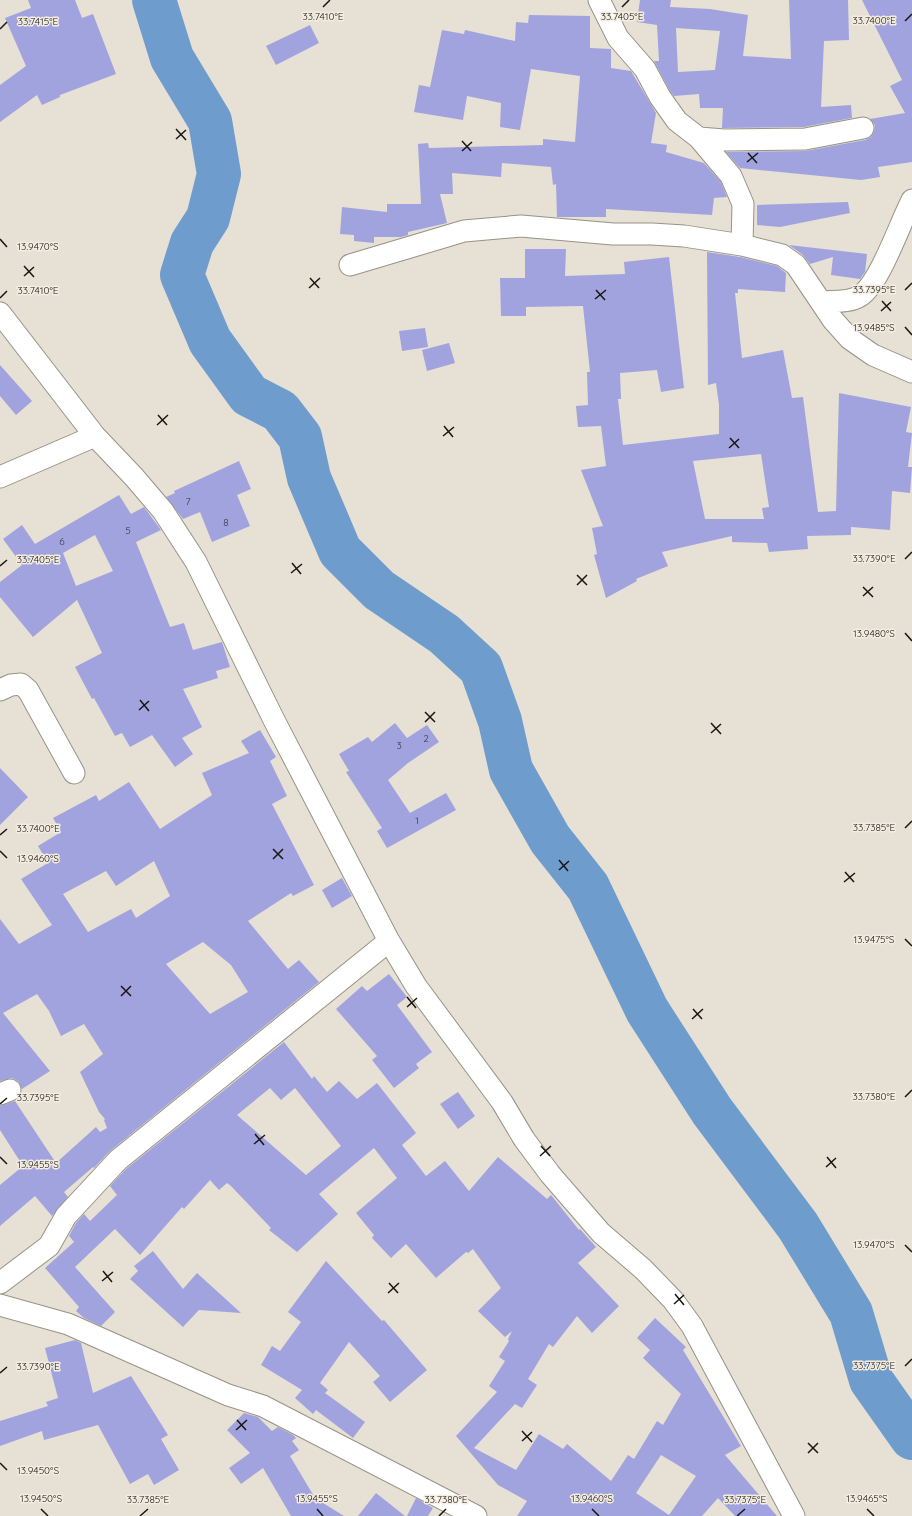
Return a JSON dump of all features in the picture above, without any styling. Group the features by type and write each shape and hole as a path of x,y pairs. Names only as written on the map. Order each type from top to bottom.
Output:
{"street":[{"path":"599,0 618,38 645,69 660,97 677,121 698,138 731,176 743,204 742,245"},
{"path":"698,138 724,140 805,139 863,128"},
{"path":"821,302 844,301 859,296 870,286 912,200"},
{"path":"350,265 464,231 521,226 613,234 684,236 742,245 782,255 796,265 834,320 850,339 873,355 912,372"},
{"path":"0,313 95,436 134,477 163,511 196,562 274,720 389,941 416,986 502,1102 524,1139 550,1174 601,1233 643,1269 673,1300 692,1326 794,1516"},
{"path":"0,477 95,436"},
{"path":"0,690 12,685 21,684 28,690 74,773"},
{"path":"0,1283 49,1246 66,1216 118,1160 389,941"},
{"path":"0,1305 68,1324 228,1395 263,1406 472,1515"}],"building":[{"path":"28,0 75,0 82,18 93,14 116,74 60,95 60,97 42,105 37,95 0,122 0,85 26,66 5,18 31,8"},
{"path":"640,0 671,0 670,7 710,9 748,15 743,56 791,59 789,0 848,0 849,40 824,41 821,107 851,105 852,118 804,127 722,128 723,108 700,108 699,94 674,96 654,61 659,61 657,25 637,22","holes":["676,28 720,31 715,70 678,72"]},
{"path":"862,0 912,0 912,162 878,167 880,177 861,180 740,168 726,152 805,151 865,140 871,137 874,132 875,125 870,119 905,113 890,86 902,80"},
{"path":"529,15 590,16 590,48 611,49 611,68 631,71 656,113 651,143 667,145 666,152 704,163 721,182 727,197 714,198 712,215 606,209 606,217 557,217 556,184 553,185 551,167 502,163 501,177 452,173 453,194 440,194 447,223 408,232 408,235 401,237 374,237 374,243 354,241 354,235 340,234 342,207 387,212 387,204 421,204 418,144 428,143 429,148 543,145 543,139 575,142 580,76 531,69 520,130 500,127 501,103 467,96 463,120 414,112 419,85 430,87 442,30 464,34 465,30 515,41 516,22 528,23"},
{"path":"310,25 319,43 276,65 266,46"},
{"path":"848,202 850,213 780,227 757,225 757,205"},
{"path":"789,245 867,254 865,272 860,279 831,275 833,257 810,264 803,255"},
{"path":"525,249 566,249 565,276 625,274 624,262 669,257 684,388 661,392 657,370 620,373 621,399 618,399 623,445 719,434 719,405 716,383 708,385 707,252 740,257 777,266 786,273 785,292 738,289 738,293 735,293 742,358 783,350 792,398 803,397 818,512 836,511 839,393 911,407 906,432 912,433 908,467 912,467 910,493 892,491 890,530 851,527 851,535 807,536 808,549 769,552 767,543 732,542 732,536 662,552 668,566 636,579 637,581 606,598 594,555 597,554 592,528 603,526 581,470 606,466 601,426 578,427 576,406 588,405 587,372 590,372 583,306 526,307 526,316 501,316 500,278 525,278","holes":["761,454 769,507 762,508 764,519 705,519 693,461"]},
{"path":"425,328 428,347 402,351 399,331"},
{"path":"449,343 455,363 427,371 422,350"},
{"path":"0,365 32,401 16,415 0,396"},
{"path":"239,461 251,489 237,495 250,526 212,542 200,512 183,519 166,497 175,493 174,491"},
{"path":"119,495 131,514 144,507 161,530 136,542 170,627 184,623 193,650 222,642 230,667 216,671 218,678 183,689 202,727 182,738 193,754 175,767 152,735 130,747 122,733 115,736 94,698 92,699 75,667 102,653 77,600 33,637 0,597 0,582 22,565 3,539 22,525 35,544","holes":["95,535 113,571 76,586 63,553"]},
{"path":"395,723 407,738 427,725 439,742 408,763 388,780 410,813 446,793 456,810 387,848 377,831 382,828 346,772 349,771 339,754 368,737 372,742"},
{"path":"260,730 276,757 270,761 287,796 272,804 314,885 293,896 291,893 248,921 288,969 299,960 319,982 110,1151 94,1168 93,1167 64,1192 68,1197 52,1216 35,1196 0,1226 0,1185 23,1166 0,1130 0,1106 15,1101 56,1163 96,1127 100,1132 107,1128 105,1119 99,1112 80,1072 103,1054 84,1024 61,1036 49,1011 37,994 3,1013 50,1071 22,1089 18,1081 12,1078 0,1081 0,919 19,944 52,925 21,879 48,863 38,846 61,832 53,818 96,795 99,801 129,782 160,829 212,795 202,773 249,753 241,741","holes":["154,861 170,896 136,918 131,909 88,932 63,894 106,871 116,886","203,942 231,965 248,992 210,1014 166,964"]},
{"path":"0,768 28,797 0,825"},
{"path":"342,878 352,896 332,908 322,890"},
{"path":"389,974 407,997 397,1005 432,1052 416,1064 419,1068 394,1088 372,1060 377,1056 336,1009 362,986 367,991"},
{"path":"284,1042 312,1079 314,1076 327,1092 339,1081 357,1099 377,1083 416,1133 402,1145 426,1176 445,1161 469,1191 498,1157 547,1199 551,1195 579,1230 580,1229 596,1247 578,1263 619,1306 592,1333 577,1316 553,1347 549,1344 528,1379 537,1385 522,1408 515,1404 474,1448 516,1470 539,1434 563,1449 567,1444 611,1481 628,1455 634,1459 657,1421 663,1425 681,1394 643,1358 650,1350 637,1338 655,1318 686,1347 683,1350 741,1446 725,1455 777,1516 735,1516 718,1498 702,1516 517,1516 527,1501 498,1485 456,1436 497,1392 489,1386 505,1361 499,1357 509,1341 508,1339 512,1331 505,1337 478,1311 501,1288 473,1249 468,1253 466,1252 436,1278 406,1244 391,1258 372,1238 374,1235 356,1213 397,1178 374,1148 319,1194 338,1214 297,1252 269,1230 271,1228 231,1186 227,1183 219,1190 210,1180 184,1209 182,1207 140,1255 115,1229 75,1267 115,1312 101,1326 84,1318 76,1311 79,1307 45,1268 74,1242 69,1236 76,1223 84,1214 90,1221 117,1195 110,1186 126,1169","holes":["270,1088 281,1100 295,1088 341,1146 306,1175 237,1115","661,1455 696,1476 669,1515 636,1493"]},
{"path":"458,1092 475,1116 458,1129 440,1104"},
{"path":"153,1251 183,1289 197,1273 241,1313 199,1310 183,1327 130,1279 138,1271 134,1266"},
{"path":"326,1261 382,1321 384,1320 427,1370 390,1402 373,1382 380,1376 349,1342 320,1383 328,1390 325,1393 365,1422 353,1438 316,1410 313,1414 295,1398 302,1390 261,1365 272,1346 280,1351 301,1322 288,1312"},
{"path":"75,1340 81,1343 93,1393 131,1376 168,1435 161,1439 179,1470 154,1485 148,1474 130,1484 98,1425 44,1440 42,1431 0,1446 0,1421 48,1406 46,1402 58,1398 45,1348"},
{"path":"244,1413 258,1417 272,1431 278,1427 296,1438 292,1441 299,1450 290,1456 315,1498 344,1516 291,1516 263,1468 241,1484 229,1468 250,1453 227,1430"},
{"path":"376,1493 405,1516 358,1516"},
{"path":"416,1498 433,1508 428,1516 407,1516"}],"waterway":[{"path":"154,0 172,58 210,121 219,174 208,218 192,243 182,275 210,341 249,395 280,411 300,437 309,478 340,551 379,590 444,634 481,668 500,721 511,770 550,839 588,887 647,1010 712,1111 798,1226 851,1313 871,1380 912,1438"}]}
